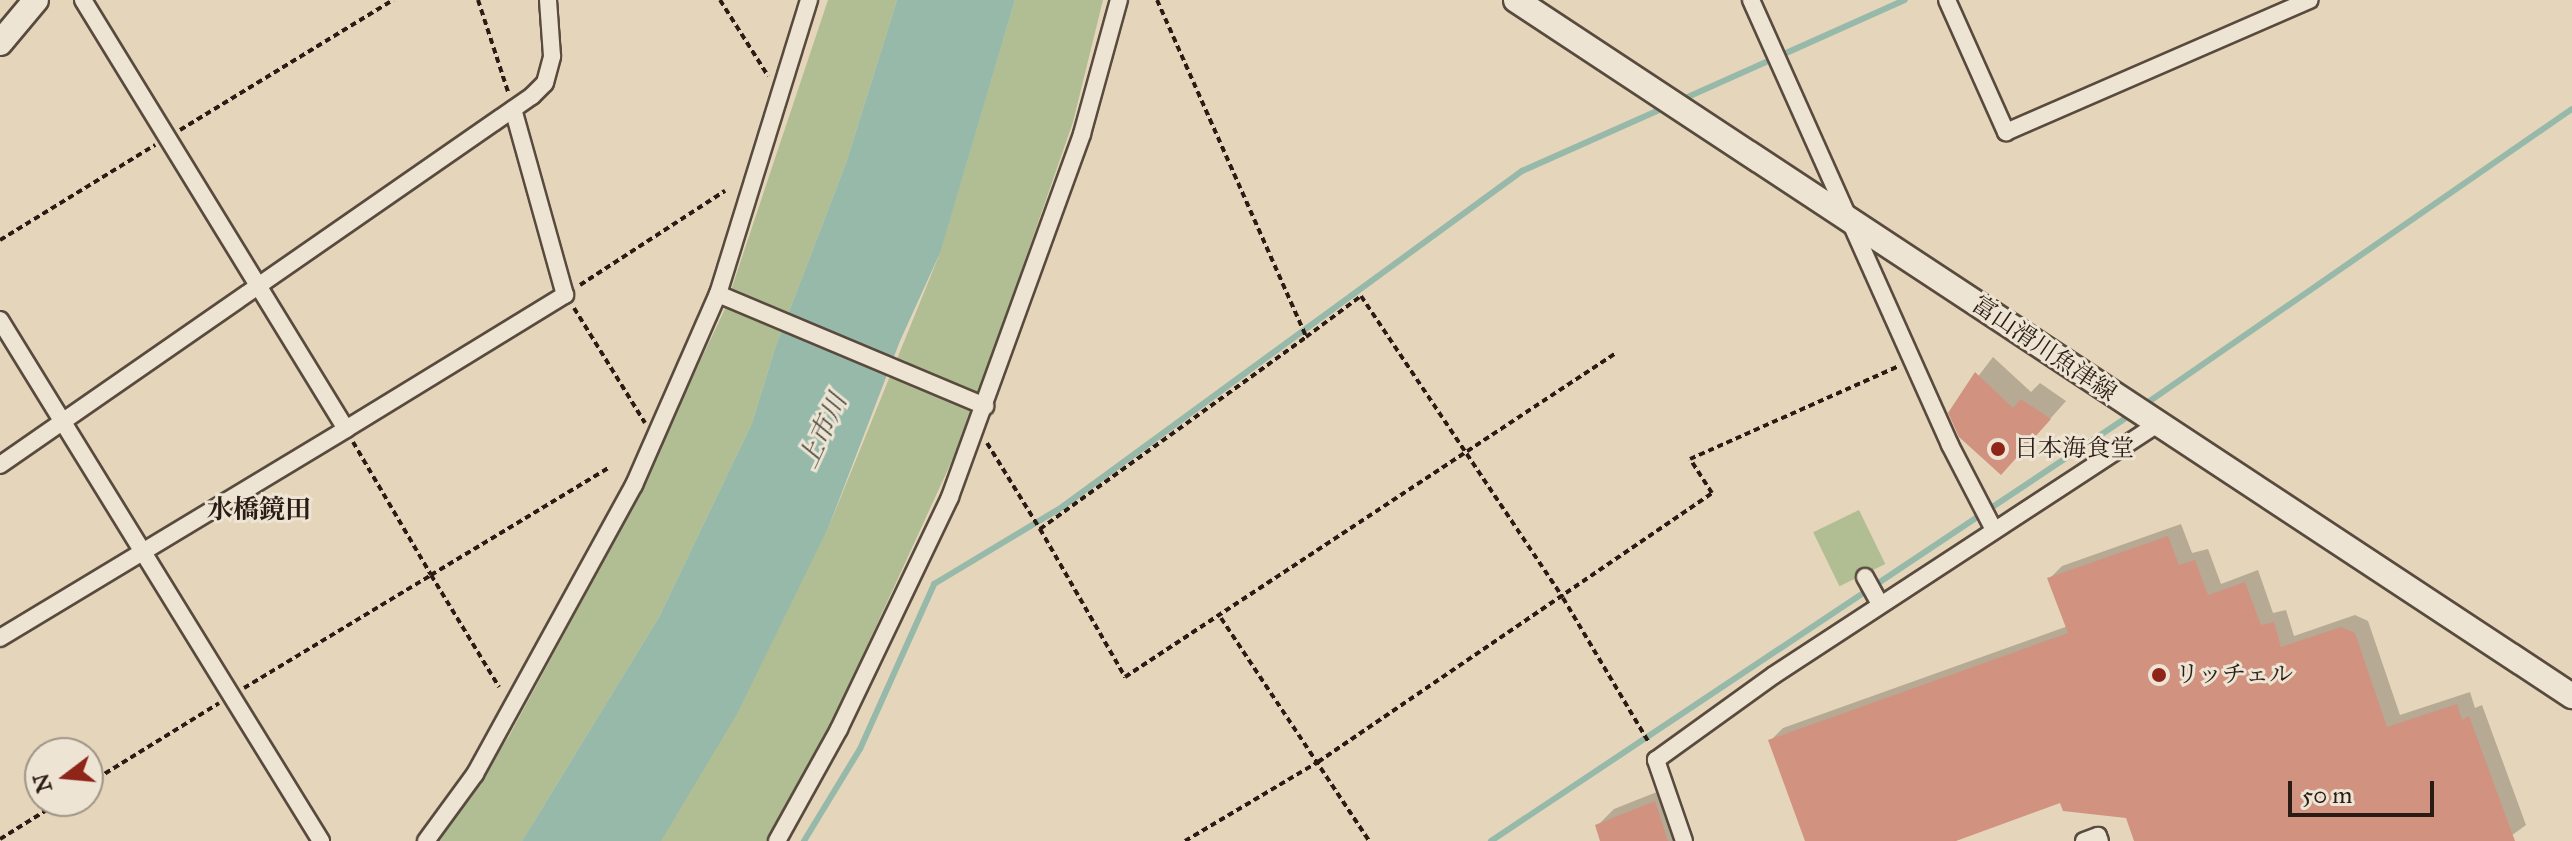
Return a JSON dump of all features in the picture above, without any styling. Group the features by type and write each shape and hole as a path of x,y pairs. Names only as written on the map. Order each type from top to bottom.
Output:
{"main road":[{"path":"0,43 36,0"},
{"name":"富山滑川魚津線","path":"1516,0 2572,696"}],"street":[{"path":"83,0 261,285 346,429"},
{"path":"0,465 513,109 545,83 552,56 548,0"},
{"path":"426,841 475,774 550,644 654,439 718,294 809,0"},
{"path":"777,841 883,640 977,428 1082,134 1119,0"},
{"path":"1751,0 1977,501 1992,527"},
{"path":"1947,0 2006,132 2309,0"},
{"path":"0,638 140,550 565,295 513,109"},
{"path":"718,294 985,406"},
{"path":"0,320 60,423 321,841"},
{"path":"1684,841 1656,760 1992,527 2153,421"},
{"path":"1865,577 1880,604"},
{"path":"2084,841 2098,836 2100,841"}],"path":[{"path":"0,240 393,0"},
{"path":"478,0 513,109"},
{"path":"720,0 769,78 784,82"},
{"path":"1157,0 1306,337"},
{"path":"654,439 565,295 725,191"},
{"path":"1040,529 1361,296 1563,598 1643,729"},
{"path":"977,428 1040,529 1125,677 1221,618 1616,353"},
{"path":"1185,841 1318,762 1563,598 1712,493 1690,459 1913,360"},
{"path":"346,429 499,687"},
{"path":"104,774 610,467"},
{"path":"1221,618 1369,841"},
{"path":"0,839 35,817"}],"shaded area":[{"path":"828,0 897,0 846,163 775,348 752,423 659,617 522,841 439,841 509,736 612,546 724,311"},
{"path":"1015,0 1103,0 1073,122 966,430 822,744 769,841 660,841 829,526 938,258"},
{"path":"1859,510 1885,564 1839,586 1813,532"}],"water":[{"name":"上市川","path":"897,0 1015,0 940,253 900,341 829,526 737,714 661,841 522,841 659,617 752,423 775,348 846,163"}],"building":[{"name":"日本海食堂","path":"1975,372 2013,408 2021,399 2051,419 2001,475 1959,437 1948,413"},
{"name":"リッチェル","path":"2168,536 2179,565 2195,560 2208,595 2245,582 2261,625 2274,622 2281,647 2341,627 2355,633 2387,727 2457,704 2462,720 2469,716 2515,841 2134,841 2126,818 2063,811 2060,803 1956,841 1805,841 1768,740 2068,633 2047,578"},
{"path":"1655,801 1668,841 1600,841 1595,825"}],"waterway":[{"path":"1681,100 1905,0"},
{"path":"804,841 860,749 934,584 1062,507 1522,171 1668,106"},
{"path":"2144,405 2572,109"},
{"path":"1491,841 2132,414"}],"place":[{"name":"日本海食堂","path":"1998,449"},
{"name":"リッチェル","path":"2159,675"}],"district":[{"name":"水橋鏡田","path":"259,510"}]}
